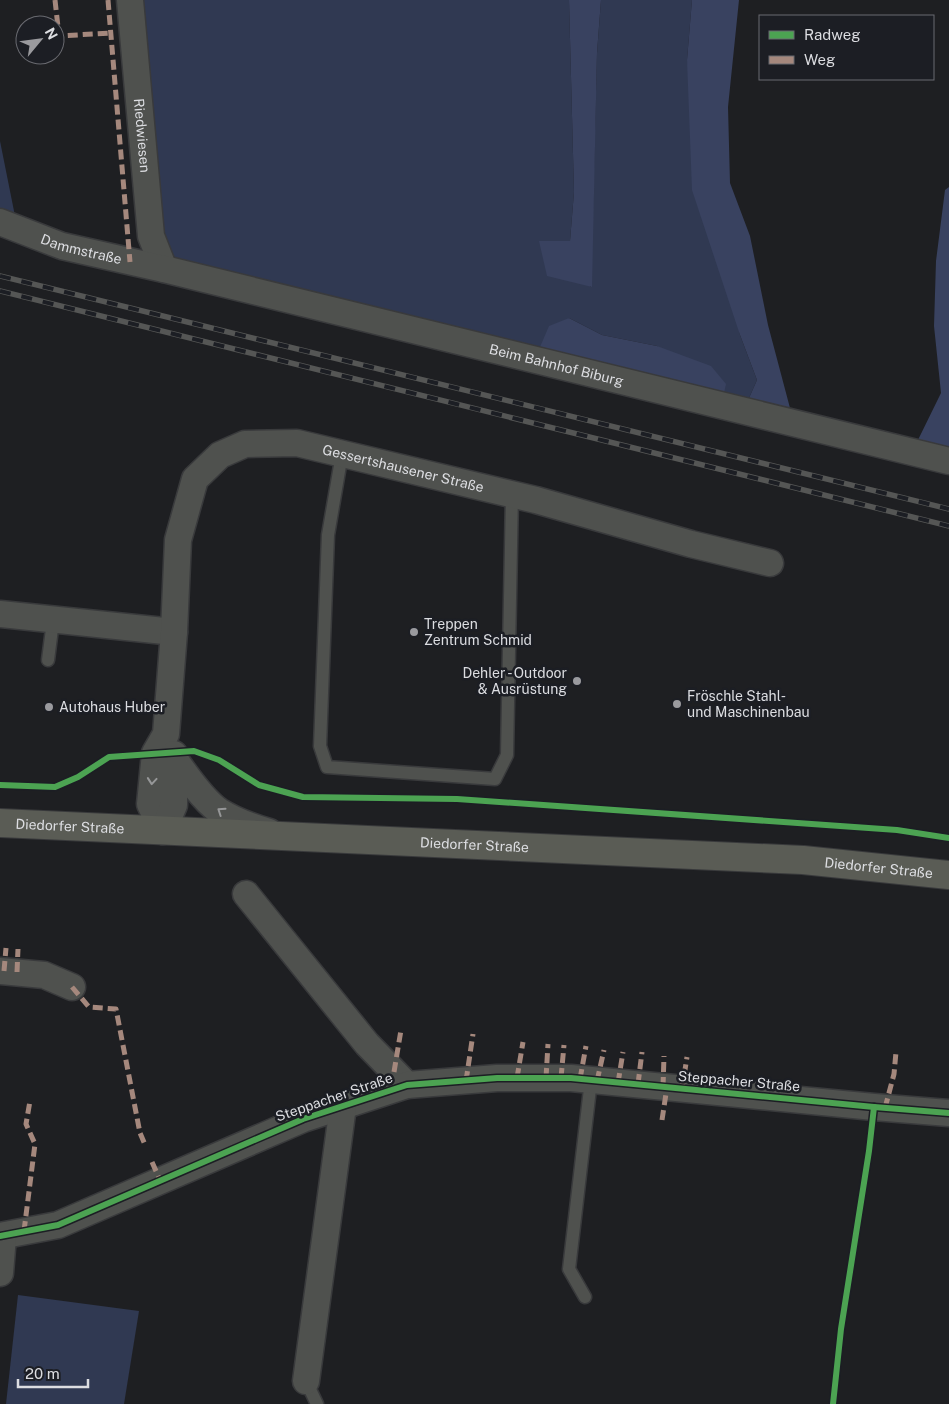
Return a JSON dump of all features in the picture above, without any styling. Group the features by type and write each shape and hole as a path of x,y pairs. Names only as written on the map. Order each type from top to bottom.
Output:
{"main road":[{"name":"Diedorfer Straße","path":"0,823 803,860 949,875"}],"street":[{"name":"Riedwiesen","path":"130,0 152,236 164,269"},
{"name":"Dammstraße","path":"0,222 62,246 164,269"},
{"name":"Beim Bahnhof Biburg","path":"164,269 949,461"},
{"name":"Gessertshausener Straße","path":"163,831 174,805 170,746 178,540 195,479 220,455 245,444 297,443 512,494 691,544 770,563"},
{"path":"0,614 53,621 174,632"},
{"path":"170,746 191,782 218,810 246,825 282,836"},
{"name":"Steppacher Straße","path":"246,894 367,1044 407,1085"},
{"path":"0,971 44,975 72,987"},
{"name":"Steppacher Straße","path":"1,1236 58,1225 303,1119 407,1085 497,1078 571,1078 874,1107 949,1112"},
{"name":"Steppacher Straße","path":"306,1381 343,1106"},
{"path":"0,1273 1,1236"}],"lane":[{"path":"342,454 328,535 320,746 327,767 495,779 507,755 512,494"},
{"path":"48,660 53,621"},
{"path":"586,1297 569,1270 591,1080"},
{"path":"306,1381 318,1404"}],"shaded area":[{"path":"135,0 569,0 574,192 570,241 540,241 591,287 597,53 601,0 692,0 687,60 740,335 757,380 749,398 722,402 657,346 602,335 569,318 537,354 175,262 165,246"},
{"path":"569,0 601,0 597,53 592,287 547,276 539,241 570,241 574,192"},
{"path":"692,0 739,0 728,107 730,183 750,236 768,325 790,408 749,398 757,380 740,335 692,190 687,60"},
{"path":"0,141 15,216 0,210"},
{"path":"949,187 949,452 916,444 941,393 934,326 936,261 945,190"},
{"path":"569,318 602,335 657,346 711,366 726,384 722,402 537,354 549,326"},
{"path":"18,1295 139,1311 124,1404 6,1404"}],"railway":[{"path":"0,276 949,509"},
{"path":"0,291 949,526"}],"marked path":[{"path":"55,0 59,36 110,33"},
{"path":"108,0 130,262"},
{"path":"4,971 6,948"},
{"path":"17,972 18,949"},
{"path":"72,987 89,1007 116,1009 140,1133 146,1147"},
{"path":"394,1072 401,1030"},
{"path":"466,1081 473,1034"},
{"path":"517,1078 523,1042"},
{"path":"546,1078 548,1044"},
{"path":"561,1078 564,1045"},
{"path":"580,1079 586,1046"},
{"path":"597,1081 604,1050"},
{"path":"618,1083 623,1052"},
{"path":"638,1084 642,1052"},
{"path":"885,1108 894,1074 896,1052"},
{"path":"663,1087 664,1056"},
{"path":"682,1089 687,1057"},
{"path":"662,1120 667,1087"},
{"path":"24,1231 35,1144 26,1124 30,1101"},
{"path":"152,1162 160,1180"}],"cycle path":[{"path":"0,785 55,787 78,777 109,757 194,751 219,760 259,785 303,797 457,799 897,830 949,838"},
{"path":"0,1236 58,1225 303,1119 407,1085 497,1078 571,1078 949,1113"},
{"path":"833,1404 841,1329 869,1151 874,1107"}],"place":[{"name":"Treppen Zentrum Schmid","path":"414,632"},
{"name":"Dehler - Outdoor & Ausrüstung","path":"577,681"},
{"name":"Fröschle Stahl- und Maschinenbau","path":"677,704"},
{"name":"Autohaus Huber","path":"49,707"}]}
